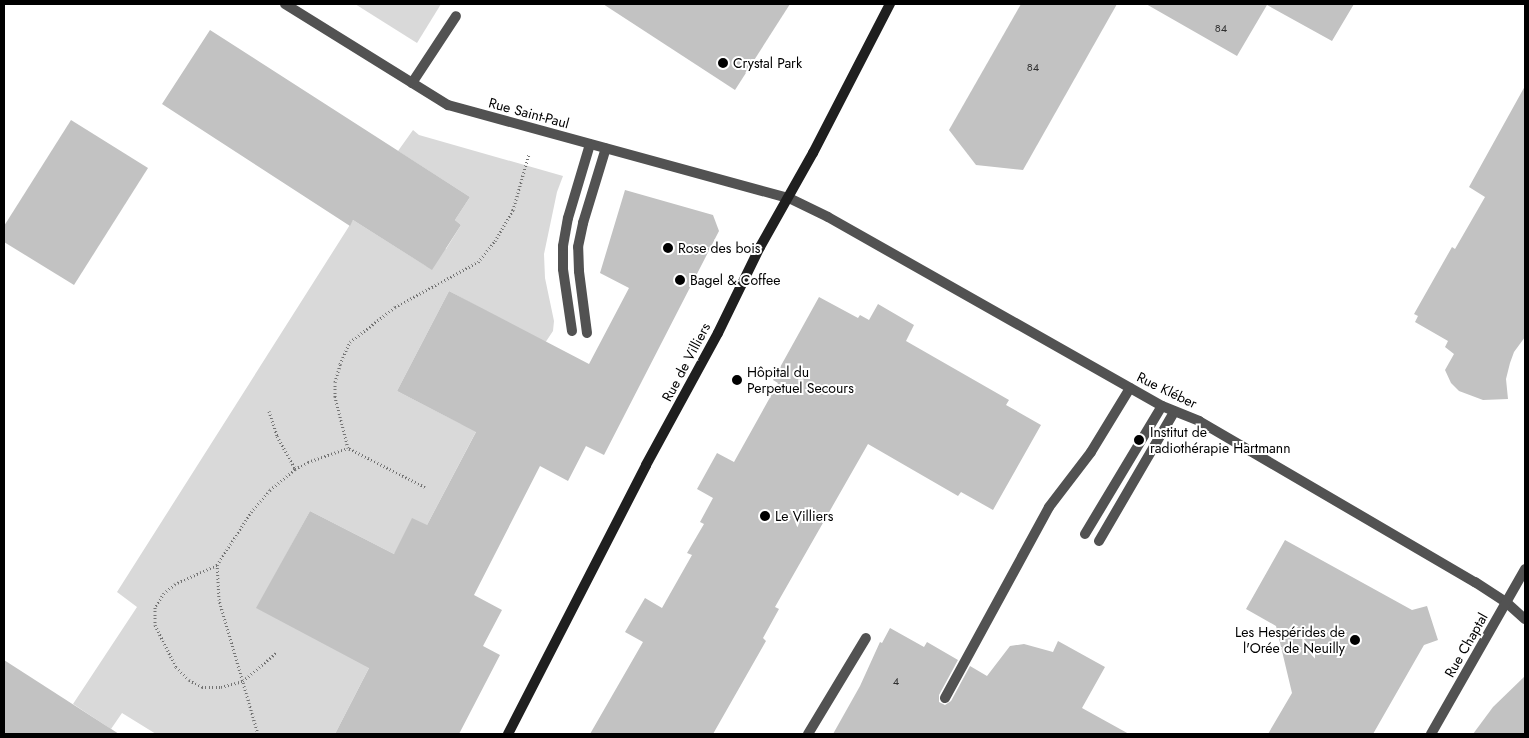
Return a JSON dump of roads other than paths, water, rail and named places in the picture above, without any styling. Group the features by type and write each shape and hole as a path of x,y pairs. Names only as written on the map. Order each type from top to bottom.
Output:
{"street":[{"name":"Rue Saint-Paul","path":"285,4 448,105 789,198"},
{"name":"Rue de Villiers","path":"508,734 646,466 718,333 760,247 789,198 890,4"},
{"path":"412,83 456,16"},
{"path":"572,331 563,269 563,246 568,218 590,144"},
{"path":"587,333 578,270 578,248 583,223 606,148"},
{"name":"Rue Kléber","path":"789,198 828,217 1162,406 1199,421 1507,603 1525,619"},
{"path":"945,698 1049,507 1091,452 1130,388"},
{"path":"1085,534 1162,406"},
{"path":"1099,541 1174,412"},
{"name":"Rue Chaptal","path":"1431,734 1525,569"},
{"path":"808,734 866,638"}],"place":[{"name":"Crystal Park","path":"723,63"},
{"name":"Rose des bois","path":"668,248"},
{"name":"Bagel & Coffee","path":"680,280"},
{"name":"Hôpital du Perpetuel Secours","path":"737,380"},
{"name":"Institut de radiothérapie Hartmann","path":"1139,440"},
{"name":"Le Villiers","path":"765,516"},
{"name":"Les Hespérides de l'Orée de Neuilly","path":"1355,640"}]}
